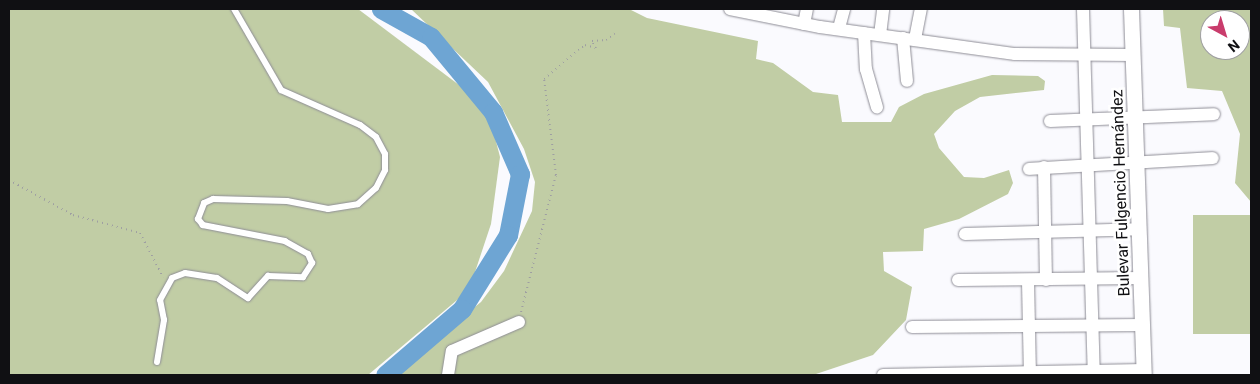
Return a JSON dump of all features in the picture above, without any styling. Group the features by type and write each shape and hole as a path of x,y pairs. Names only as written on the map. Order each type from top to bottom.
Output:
{"street":[{"path":"730,9 764,13 804,24 1015,54 1134,55"},
{"path":"804,24 807,9"},
{"path":"839,28 844,9"},
{"path":"880,35 883,9"},
{"path":"907,81 909,38 921,9"},
{"path":"1083,9 1094,373"},
{"name":"Bulevar Fulgencio Hernández","path":"1131,9 1138,162 1144,373"},
{"path":"864,33 866,68 877,107"},
{"path":"1050,121 1214,114"},
{"path":"1029,169 1213,158"},
{"path":"1044,167 1046,280"},
{"path":"965,234 1139,229"},
{"path":"958,280 1141,278"},
{"path":"1028,280 1030,373"},
{"path":"448,375 452,351 519,322"},
{"path":"912,327 1143,326"},
{"path":"884,375 1144,373"}],"lane":[{"path":"157,362 165,285 185,273 202,274 217,278 248,298 268,276 303,277 312,264 298,246 203,225 198,219 204,202 213,199 287,201 328,209 358,204 376,188 385,170 385,154 376,137 360,125 281,90 234,9"}],"path":[{"path":"519,322 556,175 544,79 585,45 596,48 592,41 606,40 615,33"},
{"path":"9,180 73,215 140,233 165,285"}],"green space":[{"path":"9,9 358,9 487,106 500,157 491,224 469,290 368,375 9,375"},
{"path":"411,9 629,9 647,18 758,41 756,59 773,63 813,92 838,95 842,122 891,122 899,107 924,94 992,75 1038,76 1045,81 1044,90 980,97 955,111 934,134 939,148 964,177 984,178 1009,170 1013,183 1008,194 959,219 924,229 923,251 883,252 884,271 912,287 906,320 873,355 813,375 390,375 481,302 504,271 532,211 535,182 524,149 488,82"},
{"path":"1163,9 1251,9 1251,202 1235,183 1240,134 1222,91 1187,88 1180,28 1164,26"},
{"path":"1193,215 1251,215 1251,334 1193,334"}],"waterway":[{"path":"381,9 431,37 493,112 520,174 508,235 462,309 385,375"}]}
